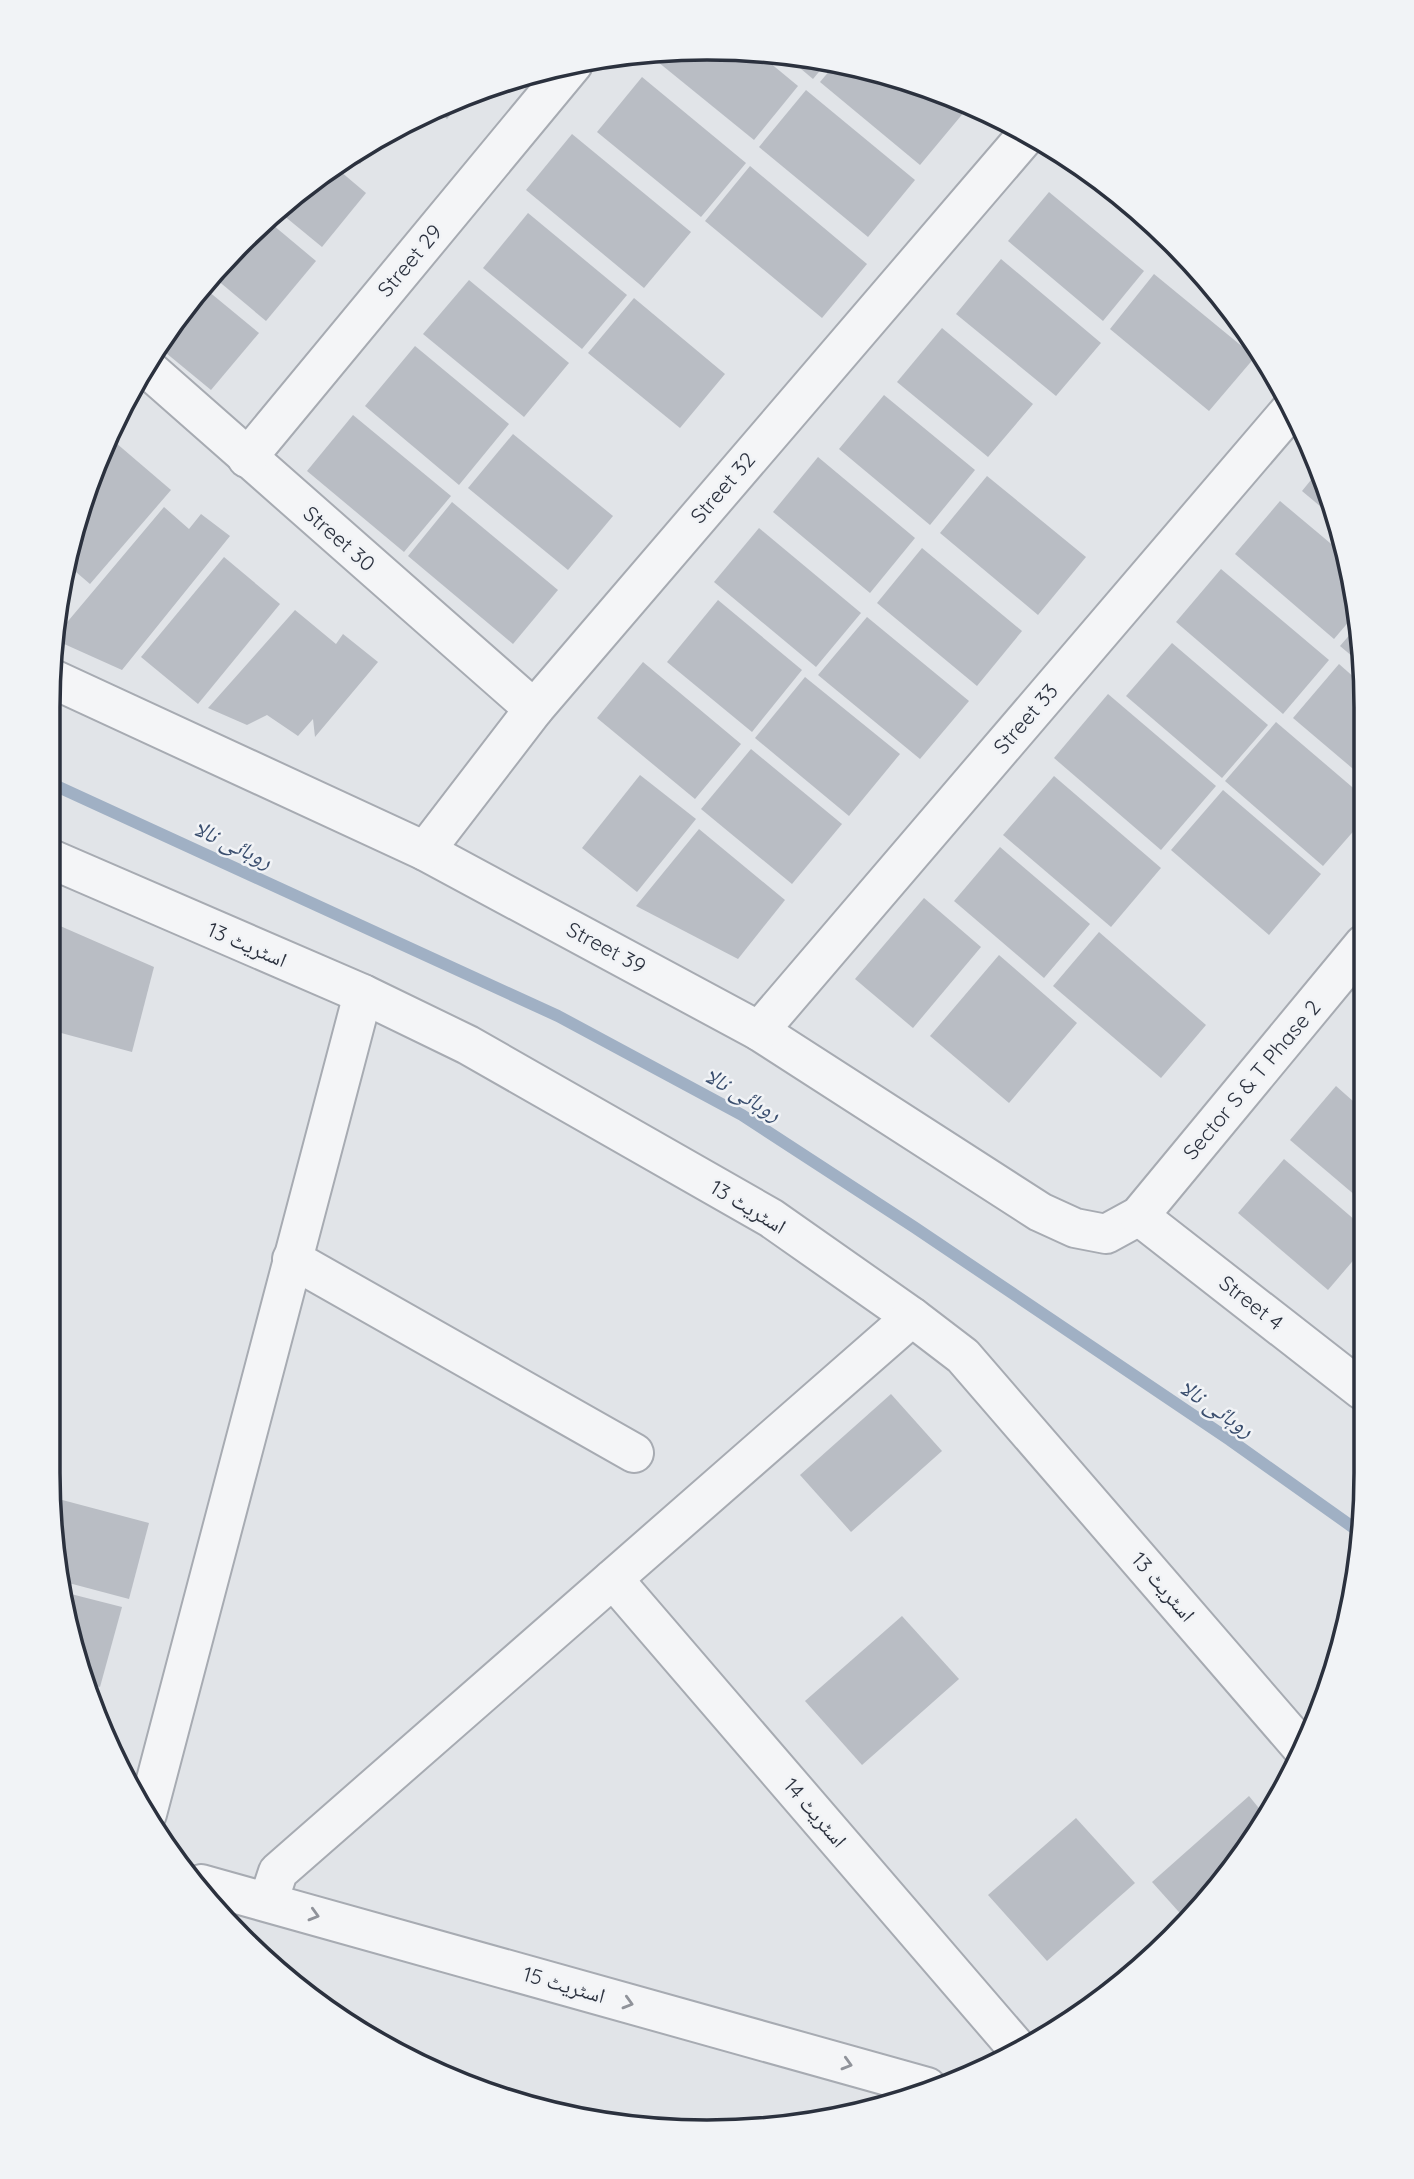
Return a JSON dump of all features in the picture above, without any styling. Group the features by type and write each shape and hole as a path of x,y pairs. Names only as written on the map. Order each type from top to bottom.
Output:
{"street":[{"name":"Street 29","path":"247,458 563,76"},
{"name":"Street 32","path":"425,850 534,709 1021,141"},
{"name":"Street 30","path":"152,373 534,709"},
{"name":"Street 33","path":"759,1031 1285,416"},
{"name":"Street 39","path":"61,682 425,850 759,1031 1040,1212 1075,1228 1106,1234 1139,1216"},
{"name":"اسٹریٹ 13","path":"60,863 363,994 468,1045 771,1218 912,1317 963,1356 1296,1741"},
{"name":"Sector S & T Phase 2","path":"1139,1216 1354,956"},
{"path":"149,1801 363,994"},
{"name":"Street 4","path":"1139,1216 1354,1384"},
{"path":"292,1259 634,1453"},
{"path":"268,1902 278,1872 912,1317"},
{"name":"اسٹریٹ 14","path":"614,1580 1012,2043"},
{"name":"اسٹریٹ 15","path":"210,1886 917,2084"}],"building":[{"path":"707,60 770,63 798,86 754,140 658,62"},
{"path":"798,66 821,70 813,79"},
{"path":"829,71 833,72 915,94 963,113 920,165 820,82"},
{"path":"642,77 746,163 701,217 597,132"},
{"path":"806,90 915,180 868,237 759,147"},
{"path":"572,134 691,232 644,288 526,190"},
{"path":"750,166 867,264 822,318 705,221"},
{"path":"342,173 366,193 322,247 285,216"},
{"path":"1049,192 1144,271 1103,321 1008,241"},
{"path":"528,213 627,295 582,349 483,268"},
{"path":"274,226 316,261 266,321 219,281"},
{"path":"1001,259 1101,343 1056,396 956,314"},
{"path":"1154,274 1247,351 1253,359 1209,411 1110,329"},
{"path":"469,280 569,363 524,417 423,334"},
{"path":"210,292 259,333 211,390 165,353"},
{"path":"634,298 725,374 680,428 588,353"},
{"path":"942,328 1033,404 988,457 897,382"},
{"path":"415,346 509,424 459,485 365,406"},
{"path":"884,395 975,470 930,525 839,449"},
{"path":"353,415 451,496 404,552 307,471"},
{"path":"513,434 613,516 568,570 468,488"},
{"path":"116,443 171,490 90,584 74,571 94,499"},
{"path":"818,457 915,538 870,593 773,512"},
{"path":"987,476 1086,557 1038,615 940,533"},
{"path":"1312,478 1323,508 1302,491"},
{"path":"1280,501 1334,546 1349,621 1334,639 1235,554"},
{"path":"452,502 558,590 513,644 408,556"},
{"path":"164,507 189,529 201,514 230,536 122,670 63,643 65,625"},
{"path":"759,528 861,613 816,667 714,582"},
{"path":"922,548 1022,631 977,686 877,603"},
{"path":"224,557 280,604 198,704 141,657"},
{"path":"1221,569 1329,660 1283,714 1176,622"},
{"path":"718,600 802,670 752,732 667,662"},
{"path":"295,610 336,644 343,634 378,662 315,737 313,719 298,736 267,715 247,725 208,708"},
{"path":"867,617 969,701 920,759 818,675"},
{"path":"1350,634 1352,656 1340,646"},
{"path":"1172,643 1268,725 1222,778 1126,696"},
{"path":"643,662 741,744 695,799 597,718"},
{"path":"1339,664 1353,677 1354,770 1293,718"},
{"path":"805,677 900,754 849,816 755,738"},
{"path":"1108,694 1216,786 1161,850 1054,758"},
{"path":"1276,722 1354,789 1354,831 1323,866 1225,781"},
{"path":"751,749 842,824 792,884 701,809"},
{"path":"640,775 696,819 637,892 582,848"},
{"path":"1054,776 1161,868 1111,927 1003,835"},
{"path":"1223,790 1321,874 1269,935 1171,850"},
{"path":"699,829 785,900 738,959 636,906"},
{"path":"1000,847 1090,924 1044,978 954,901"},
{"path":"924,898 981,947 913,1028 855,979"},
{"path":"60,926 154,967 132,1052 60,1033"},
{"path":"1099,932 1206,1025 1161,1078 1053,986"},
{"path":"999,955 1077,1023 1009,1103 930,1036"},
{"path":"1336,1086 1354,1102 1354,1194 1290,1140"},
{"path":"1284,1159 1354,1219 1354,1260 1328,1290 1238,1213"},
{"path":"891,1394 942,1451 851,1532 800,1475"},
{"path":"61,1500 149,1523 129,1599 69,1583"},
{"path":"71,1594 122,1607 100,1687 96,1686 94,1680"},
{"path":"902,1616 959,1679 862,1765 805,1701"},
{"path":"1249,1796 1260,1809 1221,1866 1180,1914 1152,1882"},
{"path":"1076,1818 1135,1883 1047,1961 988,1895"}],"waterway":[{"name":"روہائی نالا","path":"60,788 558,1016 742,1115 914,1227 1230,1440 1352,1526"}]}
